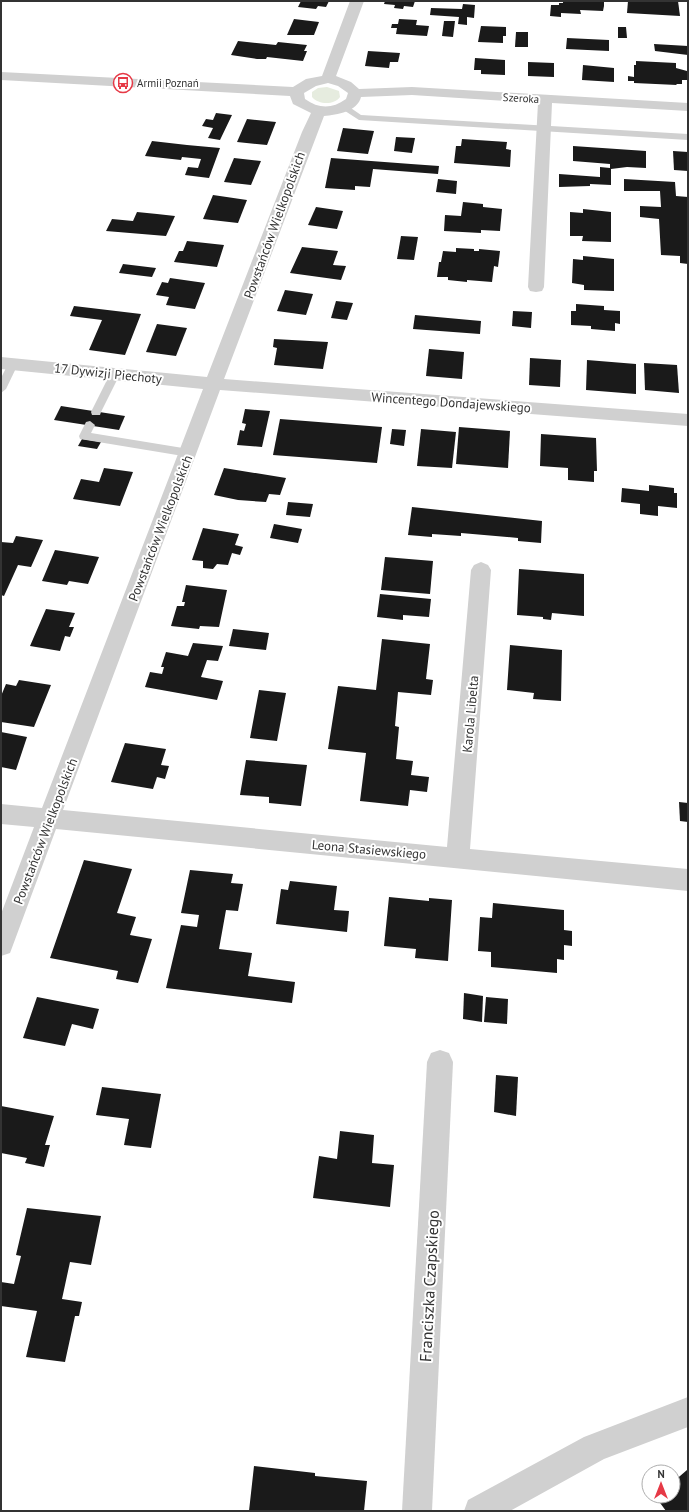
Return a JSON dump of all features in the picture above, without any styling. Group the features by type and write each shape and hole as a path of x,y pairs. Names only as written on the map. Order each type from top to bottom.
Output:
{"street":[{"path":"328,79 357,1"},
{"path":"1,76 297,92"},
{"path":"328,79 340,81 350,86 355,93 353,101 345,108 333,111 319,111 306,108 298,101 297,92 303,85 328,79"},
{"name":"Szeroka","path":"355,93 412,91 688,108"},
{"path":"536,287 545,99"},
{"name":"Powstańców Wielkopolskich","path":"1,944 189,453 309,132 319,111"},
{"name":"17 Dywizji Piechoty","path":"7,363 215,384"},
{"name":"Wincentego Dondajewskiego","path":"215,384 688,420"},
{"name":"Karola Libelta","path":"458,857 481,570"},
{"name":"Leona Stasiewskiego","path":"1,814 688,880"},
{"name":"Franciszka Czapskiego","path":"417,1511 440,1062"},
{"path":"479,1511 595,1448 688,1412"}],"lane":[{"path":"345,108 359,117 688,137"},
{"path":"1,389 7,363"},
{"path":"96,412 115,374"},
{"path":"90,426 84,436 189,453"}],"shaded area":[{"path":"327,87 339,91 340,97 337,100 330,103 322,103 318,102 312,97 312,92 318,88"}],"building":[{"path":"301,1 329,1 326,7 318,6 316,9 298,7"},
{"path":"385,1 415,1 413,7 404,6 403,9 394,8 395,5 384,4"},
{"path":"563,1 604,1 604,6 603,11 580,10 581,14 561,13 561,17 550,16 551,5 559,5 559,3 563,3"},
{"path":"628,1 678,1 680,16 627,13"},
{"path":"463,4 475,5 474,18 467,17 467,25 458,24 459,17 430,15 431,8 462,9"},
{"path":"294,19 319,22 314,35 287,35"},
{"path":"399,19 417,20 416,25 429,26 427,36 396,34 397,28 391,28 392,24 398,24"},
{"path":"444,21 455,21 453,37 442,36"},
{"path":"481,26 506,27 506,36 503,36 503,43 478,42"},
{"path":"618,27 626,27 627,38 618,38"},
{"path":"516,32 528,32 528,47 515,47"},
{"path":"567,38 609,40 609,51 566,49"},
{"path":"238,41 276,45 278,42 307,45 304,51 307,51 303,61 267,57 266,59 257,59 231,55"},
{"path":"654,44 688,46 688,55 655,51"},
{"path":"368,51 400,53 398,62 390,62 389,68 365,66"},
{"path":"475,58 505,60 505,75 481,74 481,70 474,70"},
{"path":"636,61 676,63 676,68 687,71 687,80 682,80 682,84 676,84 677,85 634,83 634,81 628,81 628,76 634,77 634,65 636,65"},
{"path":"528,62 554,63 554,77 528,76"},
{"path":"583,65 614,68 614,82 582,80"},
{"path":"216,113 232,115 220,140 208,138 213,128 202,126 206,119 213,120"},
{"path":"247,119 276,122 267,145 237,142"},
{"path":"343,128 374,131 368,154 337,151"},
{"path":"396,137 415,138 412,153 394,151"},
{"path":"462,139 507,142 506,149 511,150 510,167 454,163 456,146 461,146"},
{"path":"152,141 220,148 209,178 185,175 188,167 198,168 201,159 182,157 181,160 145,156"},
{"path":"573,146 646,151 646,168 627,167 611,169 611,185 590,184 590,186 559,187 559,174 600,177 600,167 610,168 610,164 573,161"},
{"path":"673,151 688,152 688,171 674,170"},
{"path":"234,158 261,161 251,185 224,182"},
{"path":"331,158 439,166 438,174 373,169 370,187 355,186 355,190 325,188"},
{"path":"438,179 457,181 456,194 436,192"},
{"path":"624,179 675,182 676,196 688,197 688,264 680,263 680,256 661,255 659,219 640,217 640,206 661,207 660,191 624,191"},
{"path":"213,195 247,200 238,223 203,219"},
{"path":"463,202 483,204 483,207 502,209 500,231 481,230 481,233 444,231 445,215 461,216"},
{"path":"316,207 343,211 337,229 308,225"},
{"path":"583,209 611,212 611,242 582,241 583,236 570,236 570,212 583,213"},
{"path":"137,212 175,216 166,236 106,231 112,219 133,221"},
{"path":"401,236 418,237 414,260 397,259"},
{"path":"187,241 224,245 217,267 174,262 179,251 183,251"},
{"path":"302,247 338,251 333,265 346,266 341,280 290,273"},
{"path":"456,248 474,249 474,251 479,251 479,249 500,251 498,267 494,266 492,282 467,280 467,282 448,280 448,277 437,277 439,262 441,262 443,251 456,252"},
{"path":"583,256 614,259 614,291 584,290 584,285 572,283 573,259 583,260"},
{"path":"123,264 156,268 152,277 119,273"},
{"path":"170,278 205,283 195,309 166,305 169,297 156,295 162,282 168,283"},
{"path":"285,290 313,294 306,315 277,311"},
{"path":"336,301 353,303 347,320 331,318"},
{"path":"576,304 604,306 604,310 620,311 620,324 615,323 615,331 591,329 591,326 571,325 571,311 576,311"},
{"path":"74,306 141,314 125,355 89,350 102,320 70,316"},
{"path":"513,311 532,312 531,328 512,326"},
{"path":"415,315 481,321 480,334 413,329"},
{"path":"157,324 187,328 176,356 146,352"},
{"path":"274,339 328,342 323,369 274,365 277,348 273,347"},
{"path":"429,349 464,352 462,379 426,376"},
{"path":"530,358 561,360 560,387 529,385"},
{"path":"587,360 636,364 636,394 586,390"},
{"path":"644,363 677,365 679,393 645,390"},
{"path":"61,406 125,416 119,430 54,420"},
{"path":"245,409 270,411 262,447 237,445 240,430 244,431 246,424 242,423"},
{"path":"280,419 382,427 377,463 273,455"},
{"path":"459,427 510,431 508,468 456,464"},
{"path":"392,429 406,430 404,446 390,444"},
{"path":"421,429 456,432 452,468 417,466"},
{"path":"541,434 596,438 597,471 594,471 594,482 568,480 568,468 540,466"},
{"path":"82,439 101,442 97,449 78,446"},
{"path":"104,468 133,472 120,506 73,499 81,479 99,482"},
{"path":"224,468 286,478 280,495 269,494 266,502 238,500 214,495"},
{"path":"649,485 674,488 674,493 677,493 677,508 658,506 658,516 640,514 640,504 621,502 622,488 649,491"},
{"path":"288,502 313,504 310,517 286,515"},
{"path":"412,507 542,521 541,543 518,541 518,538 461,533 461,536 432,534 432,537 408,535"},
{"path":"274,524 302,529 298,543 270,538"},
{"path":"203,528 239,534 235,545 243,547 240,555 232,553 228,565 217,564 213,569 203,568 203,561 192,560"},
{"path":"16,536 43,540 31,567 18,565 4,596 1,595 1,542 13,543"},
{"path":"55,550 99,557 88,584 69,581 67,585 42,581"},
{"path":"385,557 433,561 430,594 381,590"},
{"path":"519,569 584,574 584,616 552,613 551,620 543,619 543,617 517,615"},
{"path":"186,585 227,590 219,627 200,626 199,629 171,626 177,606 184,606 185,602 182,602"},
{"path":"380,594 431,599 429,617 403,615 403,620 377,617"},
{"path":"46,609 75,613 69,627 74,627 70,637 65,636 60,651 30,646"},
{"path":"233,629 269,633 266,650 229,646"},
{"path":"382,639 430,644 426,679 433,680 431,695 398,692 395,726 399,727 396,759 413,761 411,775 429,777 427,792 410,790 408,806 360,801 366,753 328,749 338,686 376,690"},
{"path":"193,643 223,646 218,661 207,660 201,677 223,681 217,700 145,687 150,672 162,674 164,667 161,667 166,652 188,656"},
{"path":"510,645 562,650 561,701 533,699 534,693 507,690"},
{"path":"19,680 51,685 34,727 1,722 1,696 6,684 16,686"},
{"path":"259,690 286,693 277,741 250,738"},
{"path":"1,732 27,737 16,770 1,767"},
{"path":"125,743 166,749 161,765 169,766 165,779 157,777 153,789 111,782"},
{"path":"246,760 307,765 301,806 269,803 269,797 240,795"},
{"path":"679,802 688,803 688,822 680,821"},
{"path":"84,860 132,869 117,913 136,917 130,935 152,939 138,983 116,979 118,971 50,958"},
{"path":"190,870 233,874 231,883 243,884 238,911 226,910 219,949 252,953 248,976 295,982 292,1003 166,988 181,925 197,927 199,915 181,913"},
{"path":"290,881 337,886 334,910 349,911 347,932 276,924 281,889 288,890"},
{"path":"389,897 429,901 429,898 452,900 448,961 415,958 416,949 384,946"},
{"path":"493,903 564,910 564,930 572,931 572,946 564,945 564,960 557,959 557,973 491,967 491,952 478,951 480,917 492,918"},
{"path":"464,993 483,996 482,1022 463,1019"},
{"path":"37,997 99,1009 93,1029 72,1024 65,1046 23,1038"},
{"path":"486,997 508,999 507,1024 484,1022"},
{"path":"496,1075 518,1077 516,1116 494,1112"},
{"path":"102,1087 161,1094 151,1148 124,1145 129,1119 96,1115"},
{"path":"1,1106 54,1116 45,1145 50,1145 44,1167 25,1163 27,1158 1,1153"},
{"path":"340,1131 374,1135 372,1163 394,1165 390,1207 313,1198 319,1156 337,1159"},
{"path":"27,1208 101,1216 91,1265 70,1262 62,1299 82,1302 79,1316 75,1316 65,1362 26,1357 37,1311 1,1306 1,1282 14,1284 21,1256 16,1255"},
{"path":"254,1466 315,1473 315,1476 367,1481 364,1511 249,1511"},
{"path":"687,1470 688,1511 666,1511 661,1504 681,1504 681,1475"}],"place":[{"name":"Armii Poznań","path":"123,83"}]}
